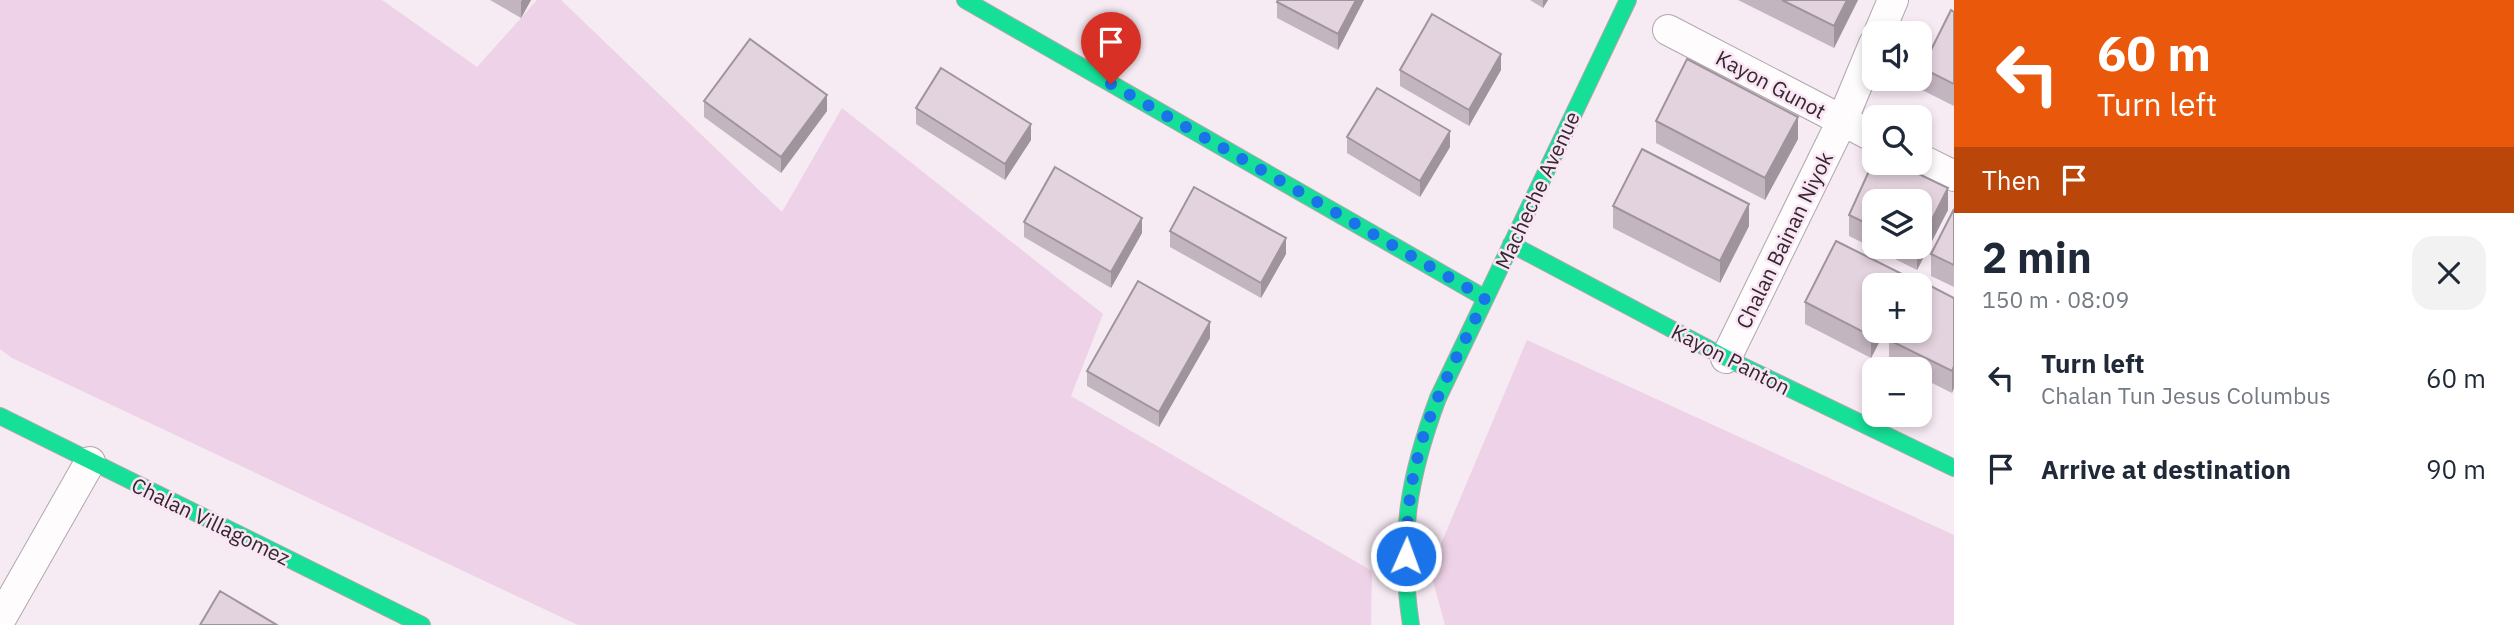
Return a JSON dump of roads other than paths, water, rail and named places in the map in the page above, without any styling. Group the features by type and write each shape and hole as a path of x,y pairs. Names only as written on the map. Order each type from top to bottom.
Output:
{"street":[{"path":"965,0 1485,298"},
{"name":"Macheche Avenue","path":"1410,625 1406,556 1407,508 1418,453 1438,398 1628,0"},
{"path":"1884,21 1893,0"},
{"name":"Kayon Gunot","path":"1668,30 1862,131"},
{"name":"Chalan Bainan Niyok","path":"1726,358 1842,121 1862,73"},
{"path":"1932,165 1954,176"},
{"name":"Kayon Panton","path":"1511,244 1726,358 1954,468"},
{"name":"Chalan Villagomez","path":"0,416 422,625"},
{"path":"0,620 90,462"}]}
